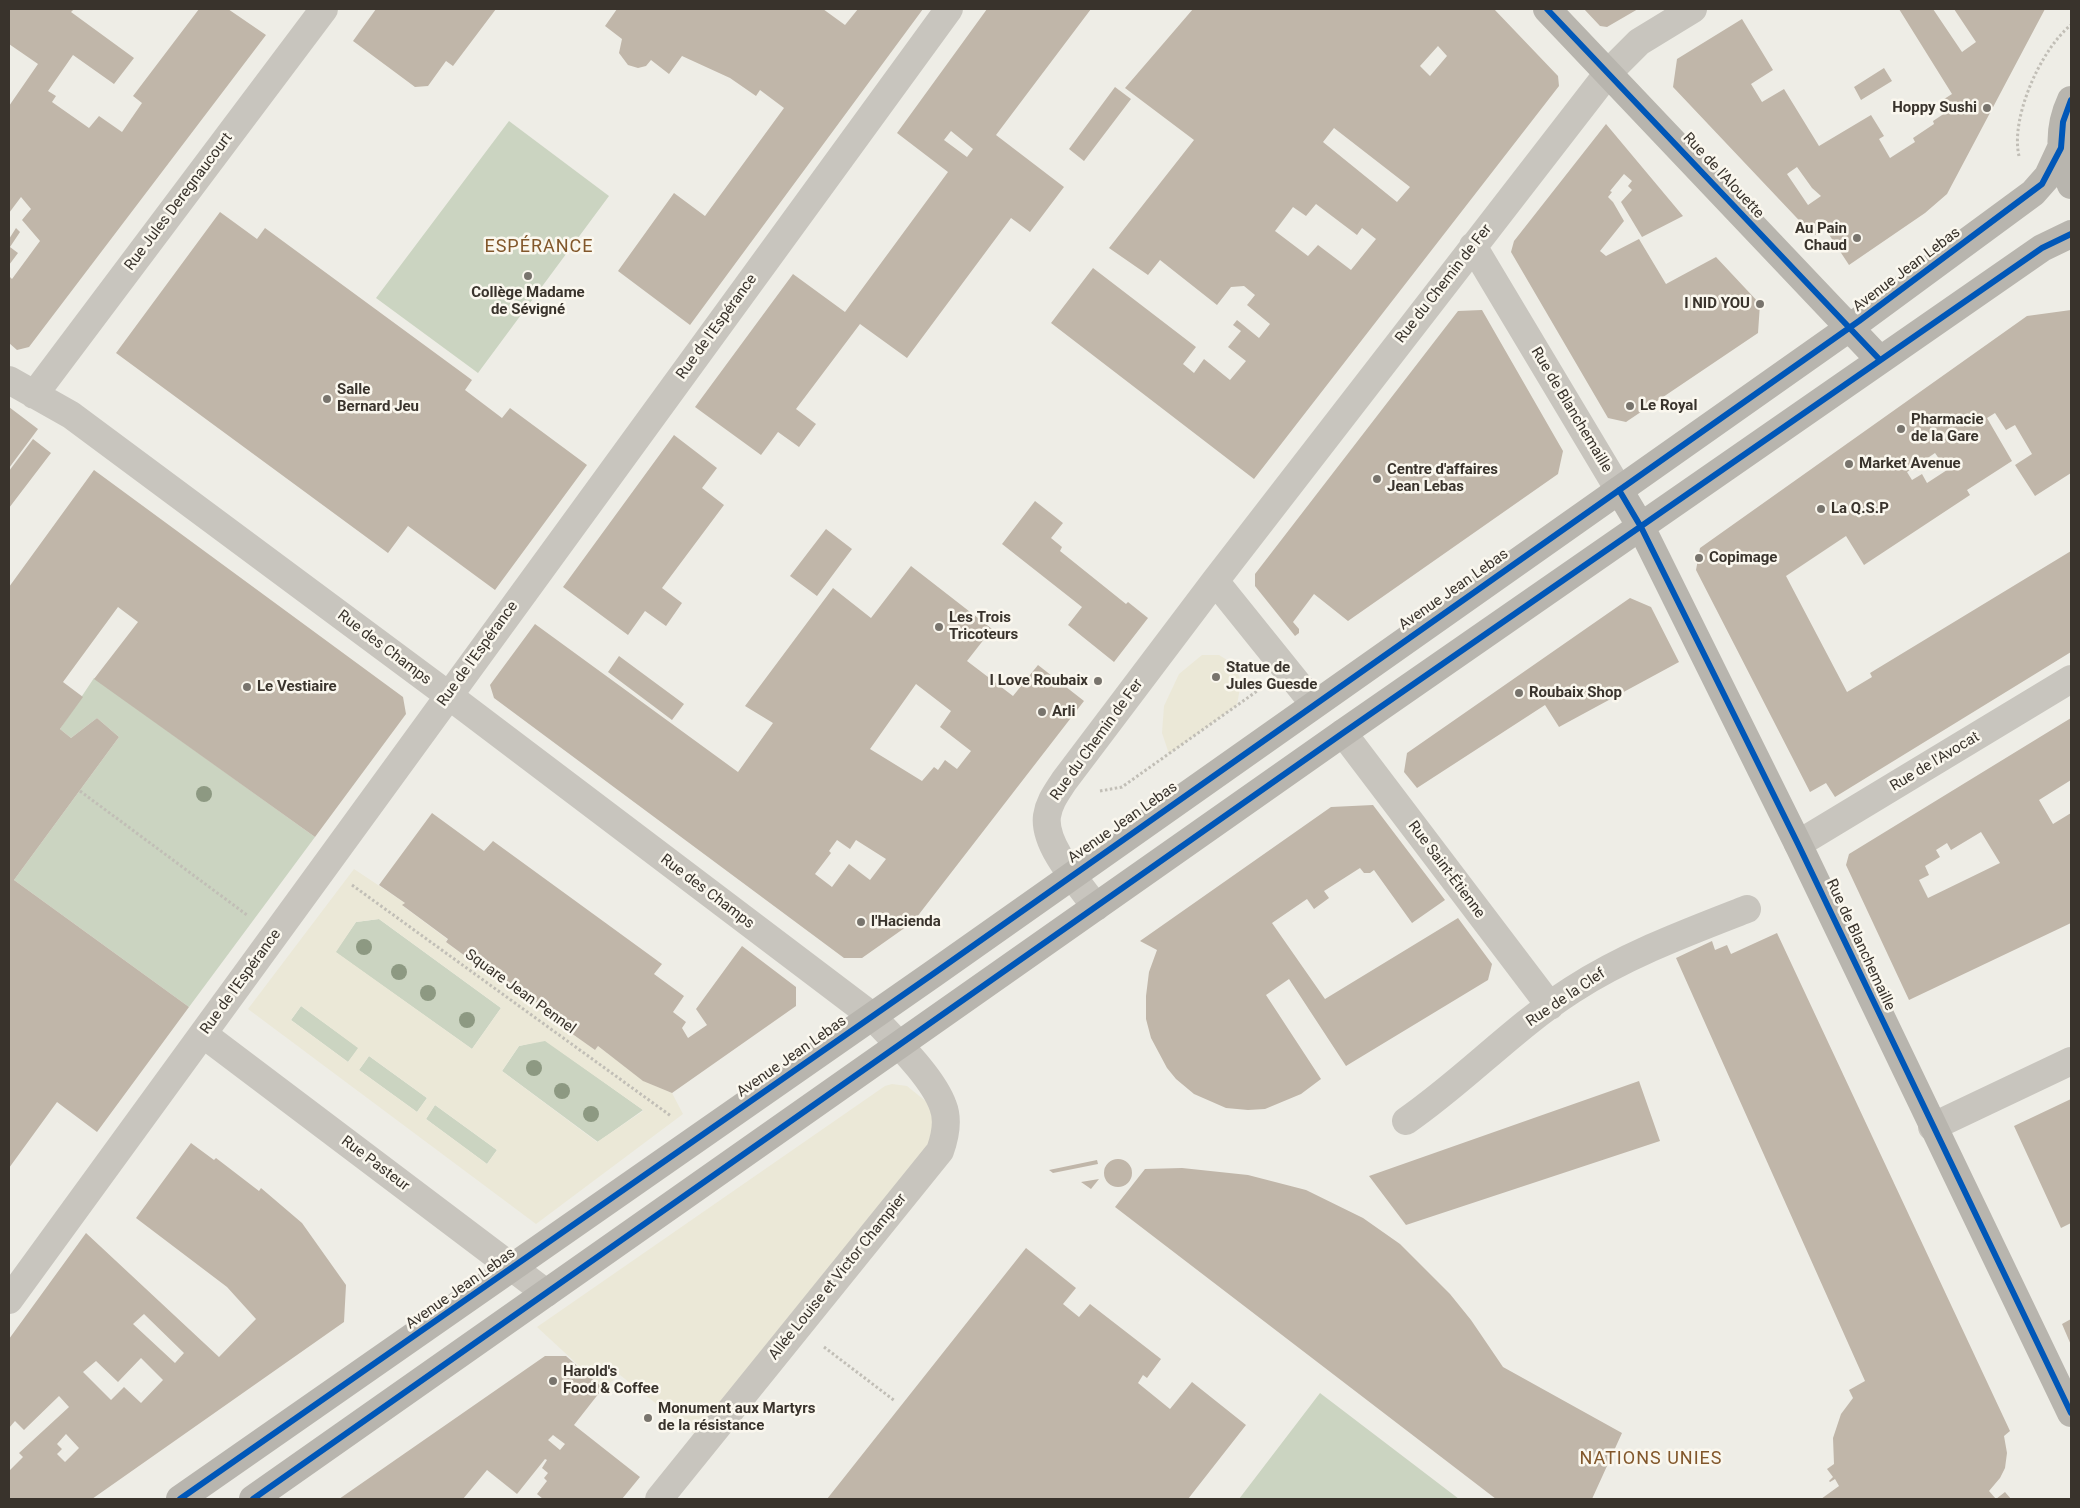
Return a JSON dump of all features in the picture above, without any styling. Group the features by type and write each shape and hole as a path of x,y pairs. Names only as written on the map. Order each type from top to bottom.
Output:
{"main road":[{"name":"Rue de l'Alouette","path":"1547,9 1880,360"},
{"path":"2071,100 2063,122 2062,148 2066,173 2071,185"},
{"name":"Avenue Jean Lebas","path":"180,1499 701,1137 1850,328 2032,192 2048,176 2062,148"},
{"path":"253,1499 1343,733 2042,248 2071,234"},
{"name":"Rue de Blanchemaille","path":"1619,490 1641,527 1798,844 1932,1127 2071,1413"}],"street":[{"name":"Rue Jules Deregnaucourt","path":"34,395 324,9"},
{"name":"Rue de l'Espérance","path":"9,1300 949,9"},
{"name":"Rue du Chemin de Fer","path":"1096,907 1056,850 1047,829 1047,815 1052,800 1064,781 1215,581 1608,73 1639,42 1693,9"},
{"name":"Rue de Blanchemaille","path":"1473,246 1619,490"},
{"name":"Rue des Champs","path":"9,380 71,415 448,695 872,1016 898,1044"},
{"path":"1215,581 1314,704"},
{"name":"Rue de l'Avocat","path":"1798,844 2071,679"},
{"name":"Rue Saint-Étienne","path":"1343,733 1550,1006"},
{"name":"Rue de la Clef","path":"1406,1121 1550,1006 1597,975 1642,953 1747,909"},
{"name":"Rue Pasteur","path":"203,1034 546,1294"},
{"name":"Allée Louise et Victor Champier","path":"659,1499 940,1151 946,1137 943,1106 923,1074 898,1044"},
{"path":"1932,1127 2071,1061"}],"path":[{"path":"1064,781 1094,792 1122,787 1287,670"},
{"path":"80,791 274,935"},
{"path":"798,1328 895,1401"}],"green space":[{"path":"509,121 609,196 478,373 376,298"},
{"path":"94,678 315,837 189,1007 14,880 119,737 97,718 71,738 60,729"},
{"path":"379,919 501,1008 472,1049 335,952 356,922"},
{"path":"301,1006 359,1048 348,1062 291,1020"},
{"path":"545,1040 643,1110 598,1142 502,1071 519,1046"},
{"path":"369,1056 427,1098 417,1112 359,1070"},
{"path":"435,1105 497,1150 487,1164 426,1119"},
{"path":"1320,1393 1459,1499 1239,1499"}],"shaded area":[{"path":"1202,655 1219,655 1235,665 1241,682 1237,705 1169,754 1162,733 1164,706 1179,674"},
{"path":"354,869 405,903 403,906 447,939 446,942 475,964 478,960 566,1024 564,1028 595,1050 598,1046 644,1081 672,1093 683,1114 536,1224 248,1009","holes":["379,919 501,1008 472,1049 336,952 356,922","301,1006 358,1048 348,1062 291,1020","545,1041 643,1111 597,1142 502,1071 519,1046","369,1056 427,1098 417,1112 359,1070","435,1105 497,1150 487,1164 426,1119"]},
{"path":"892,1084 907,1086 928,1103 934,1116 932,1140 697,1436 620,1375 603,1388 537,1327 885,1086"}],"building":[{"path":"9,9 74,9 71,12 134,58 114,84 73,55 48,91 56,96 52,102 89,128 99,116 122,132 142,103 133,96 199,9 228,9 266,35 29,347 17,350 9,343 9,276 12,279 40,241 22,220 31,209 21,197 9,213 9,106 38,64 9,44"},
{"path":"376,9 496,9 453,66 446,61 428,86 415,87 353,41"},
{"path":"617,9 823,9 845,25 858,9 923,9 690,325 618,271 674,193 705,216 784,108 760,90 756,96 730,78 682,56 669,74 651,60 646,66 638,68 628,65 619,53 622,39 605,26"},
{"path":"987,9 1091,9 996,135 1064,187 1030,232 1011,218 907,358 860,324 796,409 816,424 799,447 778,432 761,455 695,407 793,274 845,312 948,172 897,133","holes":["951,131 973,149 967,157 944,140"]},
{"path":"1193,9 1494,9 1558,76 1559,86 1254,479 1051,323 1093,268 1196,347 1183,364 1194,373 1204,359 1230,380 1246,361 1228,347 1241,331 1233,325 1237,320 1259,338 1270,324 1247,305 1255,295 1244,286 1231,287 1217,305 1160,260 1148,275 1109,248 1194,140 1125,88","holes":["1438,46 1447,56 1430,76 1420,66","1334,128 1410,187 1397,202 1323,142","1316,204 1357,235 1362,228 1376,239 1351,270 1318,245 1308,256 1275,231 1293,207 1306,216"]},
{"path":"1584,9 1638,9 1607,27 1600,26"},
{"path":"1899,9 1933,9 1962,52 1976,42 1954,9 2045,9 1947,194 1925,213 1849,265 1824,227 1817,235 1812,234 1673,87 1677,59 1742,19 1773,70 1751,84 1762,102 1784,89 1819,146 1871,115 1884,136 1879,139 1890,158 1915,142 1913,138 1934,124 1933,121 1948,111 1941,101 1952,94","holes":["1797,167 1812,188 1821,196 1808,205 1787,174"]},
{"path":"1884,68 1892,81 1861,100 1854,87"},
{"path":"1115,87 1131,99 1084,161 1069,149"},
{"path":"1606,124 1683,216 1642,237 1621,202 1632,190 1628,186 1632,181 1624,174 1610,191 1612,192 1608,197 1624,221 1600,251 1606,256 1639,239 1666,284 1716,257 1760,304 1758,333 1626,422 1608,418 1511,252 1514,241"},
{"name":"Salle Bernard Jeu","path":"220,212 257,239 265,228 472,380 465,390 502,418 510,408 587,465 495,590 408,526 388,553 116,353"},
{"path":"16,228 20,232 10,247 18,253 9,265 9,239"},
{"path":"1482,310 1563,451 1558,474 1348,621 1314,594 1293,622 1299,629 1299,633 1295,636 1255,586 1255,574 1458,311"},
{"path":"2071,310 2071,473 2035,496 2015,465 2032,454 2015,425 2006,430 1995,413 1987,418 2012,461 1967,490 1970,495 1864,565 1846,536 1786,576 1847,692 1872,677 1870,673 2071,551 2071,652 1835,797 1826,783 1810,792 1696,570 1700,548 2027,316","holes":["1935,453 1947,470 1927,483 1922,474 1912,480 1907,472"]},
{"path":"9,407 38,429 9,468"},
{"path":"674,435 717,468 702,488 724,505 662,588 682,603 666,626 645,611 628,635 563,587"},
{"path":"33,439 51,453 9,508 9,471"},
{"path":"94,470 403,697 406,714 315,837 94,679 138,622 118,607 63,682 83,697 60,729 71,738 97,718 119,737 14,880 189,1007 97,1132 57,1102 9,1168 9,587"},
{"path":"1035,501 1063,523 1051,538 1062,547 1060,551 1126,604 1128,602 1148,618 1114,662 1068,625 1082,607 1002,544"},
{"path":"826,529 852,549 817,596 790,576"},
{"path":"911,566 992,629 967,661 1013,696 1038,665 1084,701 913,922 862,958 844,958 494,698 490,685 535,624 738,772 773,723 745,706 833,588 871,618","holes":["916,684 951,711 940,727 971,751 957,769 945,760 938,770 934,767 922,781 870,749","837,840 850,849 856,840 886,859 870,880 849,864 832,887 815,874 831,853 829,851"]},
{"path":"1630,598 1651,607 1679,662 1559,727 1545,705 1417,788 1404,772 1407,753"},
{"path":"619,656 684,704 672,720 608,672"},
{"path":"2071,718 2071,780 2039,800 2053,824 2071,813 2071,923 1909,1000 1846,865 1849,854","holes":["1981,832 2000,863 1928,898 1919,880 1929,875 1925,866 1940,857 1936,850 1947,843 1951,850"]},
{"path":"1373,805 1445,900 1412,923 1374,870 1370,873 1364,873 1360,868 1324,891 1329,898 1314,909 1307,899 1272,923 1325,999 1458,918 1492,964 1488,980 1346,1066 1289,979 1266,995 1321,1079 1301,1094 1265,1109 1226,1108 1194,1094 1176,1079 1167,1068 1151,1038 1146,1019 1146,996 1149,972 1157,950 1140,941 1331,807"},
{"path":"432,813 484,851 493,841 662,964 654,974 684,996 673,1012 686,1022 682,1028 688,1038 707,1025 696,1009 742,946 796,987 796,1006 672,1093 643,1081 598,1046 595,1050 564,1028 566,1024 478,960 476,964 446,942 448,939 402,905 405,903 379,885"},
{"path":"1777,933 2010,1431 2004,1436 2007,1453 2005,1468 2000,1478 1989,1491 1996,1499 1821,1499 1839,1486 1835,1479 1829,1481 1833,1477 1827,1469 1834,1464 1833,1438 1841,1414 1853,1398 1849,1390 1865,1381 1676,958 1712,941 1715,950 1727,945 1731,954"},
{"path":"1639,1081 1660,1141 1406,1225 1369,1176"},
{"path":"2071,1099 2071,1223 2061,1228 2014,1126"},
{"path":"191,1143 214,1160 216,1158 259,1191 261,1188 302,1223 346,1285 344,1322 92,1499 9,1499 9,1471 23,1457 19,1453 69,1407 59,1396 24,1430 15,1421 9,1428 9,1339 86,1233 219,1357 256,1319 227,1287 136,1218","holes":["144,1314 184,1353 175,1363 133,1324","141,1358 163,1380 141,1403 124,1387 111,1400 83,1372 96,1361 118,1382","66,1434 79,1448 65,1462 57,1454 62,1449 57,1444"]},
{"path":"1118,1159 1128,1163 1132,1173 1128,1183 1118,1187 1108,1183 1104,1173 1108,1163"},
{"path":"1097,1160 1098,1164 1053,1173 1049,1170"},
{"path":"1182,1168 1248,1175 1306,1190 1363,1218 1400,1244 1450,1294 1471,1320 1503,1367 1622,1433 1592,1499 1496,1499 1115,1207 1145,1169"},
{"path":"1099,1179 1091,1189 1081,1182"},
{"path":"1026,1248 1076,1288 1063,1304 1079,1317 1090,1304 1161,1359 1147,1378 1143,1375 1138,1383 1170,1409 1192,1382 1246,1425 1188,1499 827,1499"},
{"path":"2071,1319 2071,1345 2062,1324"},
{"path":"545,1356 566,1356 603,1388 574,1425 640,1477 622,1499 543,1499 537,1494 547,1481 544,1478 548,1473 542,1468 547,1460 545,1459 517,1494 487,1470 463,1499 339,1499","holes":["553,1435 565,1444 560,1450 548,1440"]},
{"path":"2005,1492 2011,1499 1996,1499"}],"cycle path":[{"path":"1547,9 1880,360"},
{"path":"180,1499 933,974 1859,321 2042,184 2061,148 2063,122 2071,100"},
{"path":"253,1499 1343,733 2042,248 2071,234"},
{"path":"1619,490 1641,527 1798,844 2071,1413"}],"place":[{"name":"Hoppy Sushi","path":"1987,108"},
{"name":"Au Pain Chaud","path":"1857,238"},
{"name":"Collège Madame de Sévigné","path":"528,276"},
{"name":"I NID YOU","path":"1760,304"},
{"name":"Salle Bernard Jeu","path":"327,399"},
{"name":"Le Royal","path":"1630,406"},
{"name":"Pharmacie de la Gare","path":"1901,429"},
{"name":"Market Avenue","path":"1849,464"},
{"name":"Centre d'affaires Jean Lebas","path":"1377,479"},
{"name":"La Q.S.P","path":"1821,509"},
{"name":"Copimage","path":"1699,558"},
{"name":"Les Trois Tricoteurs","path":"939,627"},
{"name":"Statue de Jules Guesde","path":"1216,677"},
{"name":"I Love Roubaix","path":"1098,681"},
{"name":"Le Vestiaire","path":"247,687"},
{"name":"Roubaix Shop","path":"1519,693"},
{"name":"Arli","path":"1042,712"},
{"name":"l'Hacienda","path":"861,922"},
{"name":"Harold's Food & Coffee","path":"553,1381"},
{"name":"Monument aux Martyrs de la résistance","path":"648,1418"}],"district":[{"name":"ESPÉRANCE","path":"539,247"},
{"name":"NATIONS UNIES","path":"1651,1459"}]}
